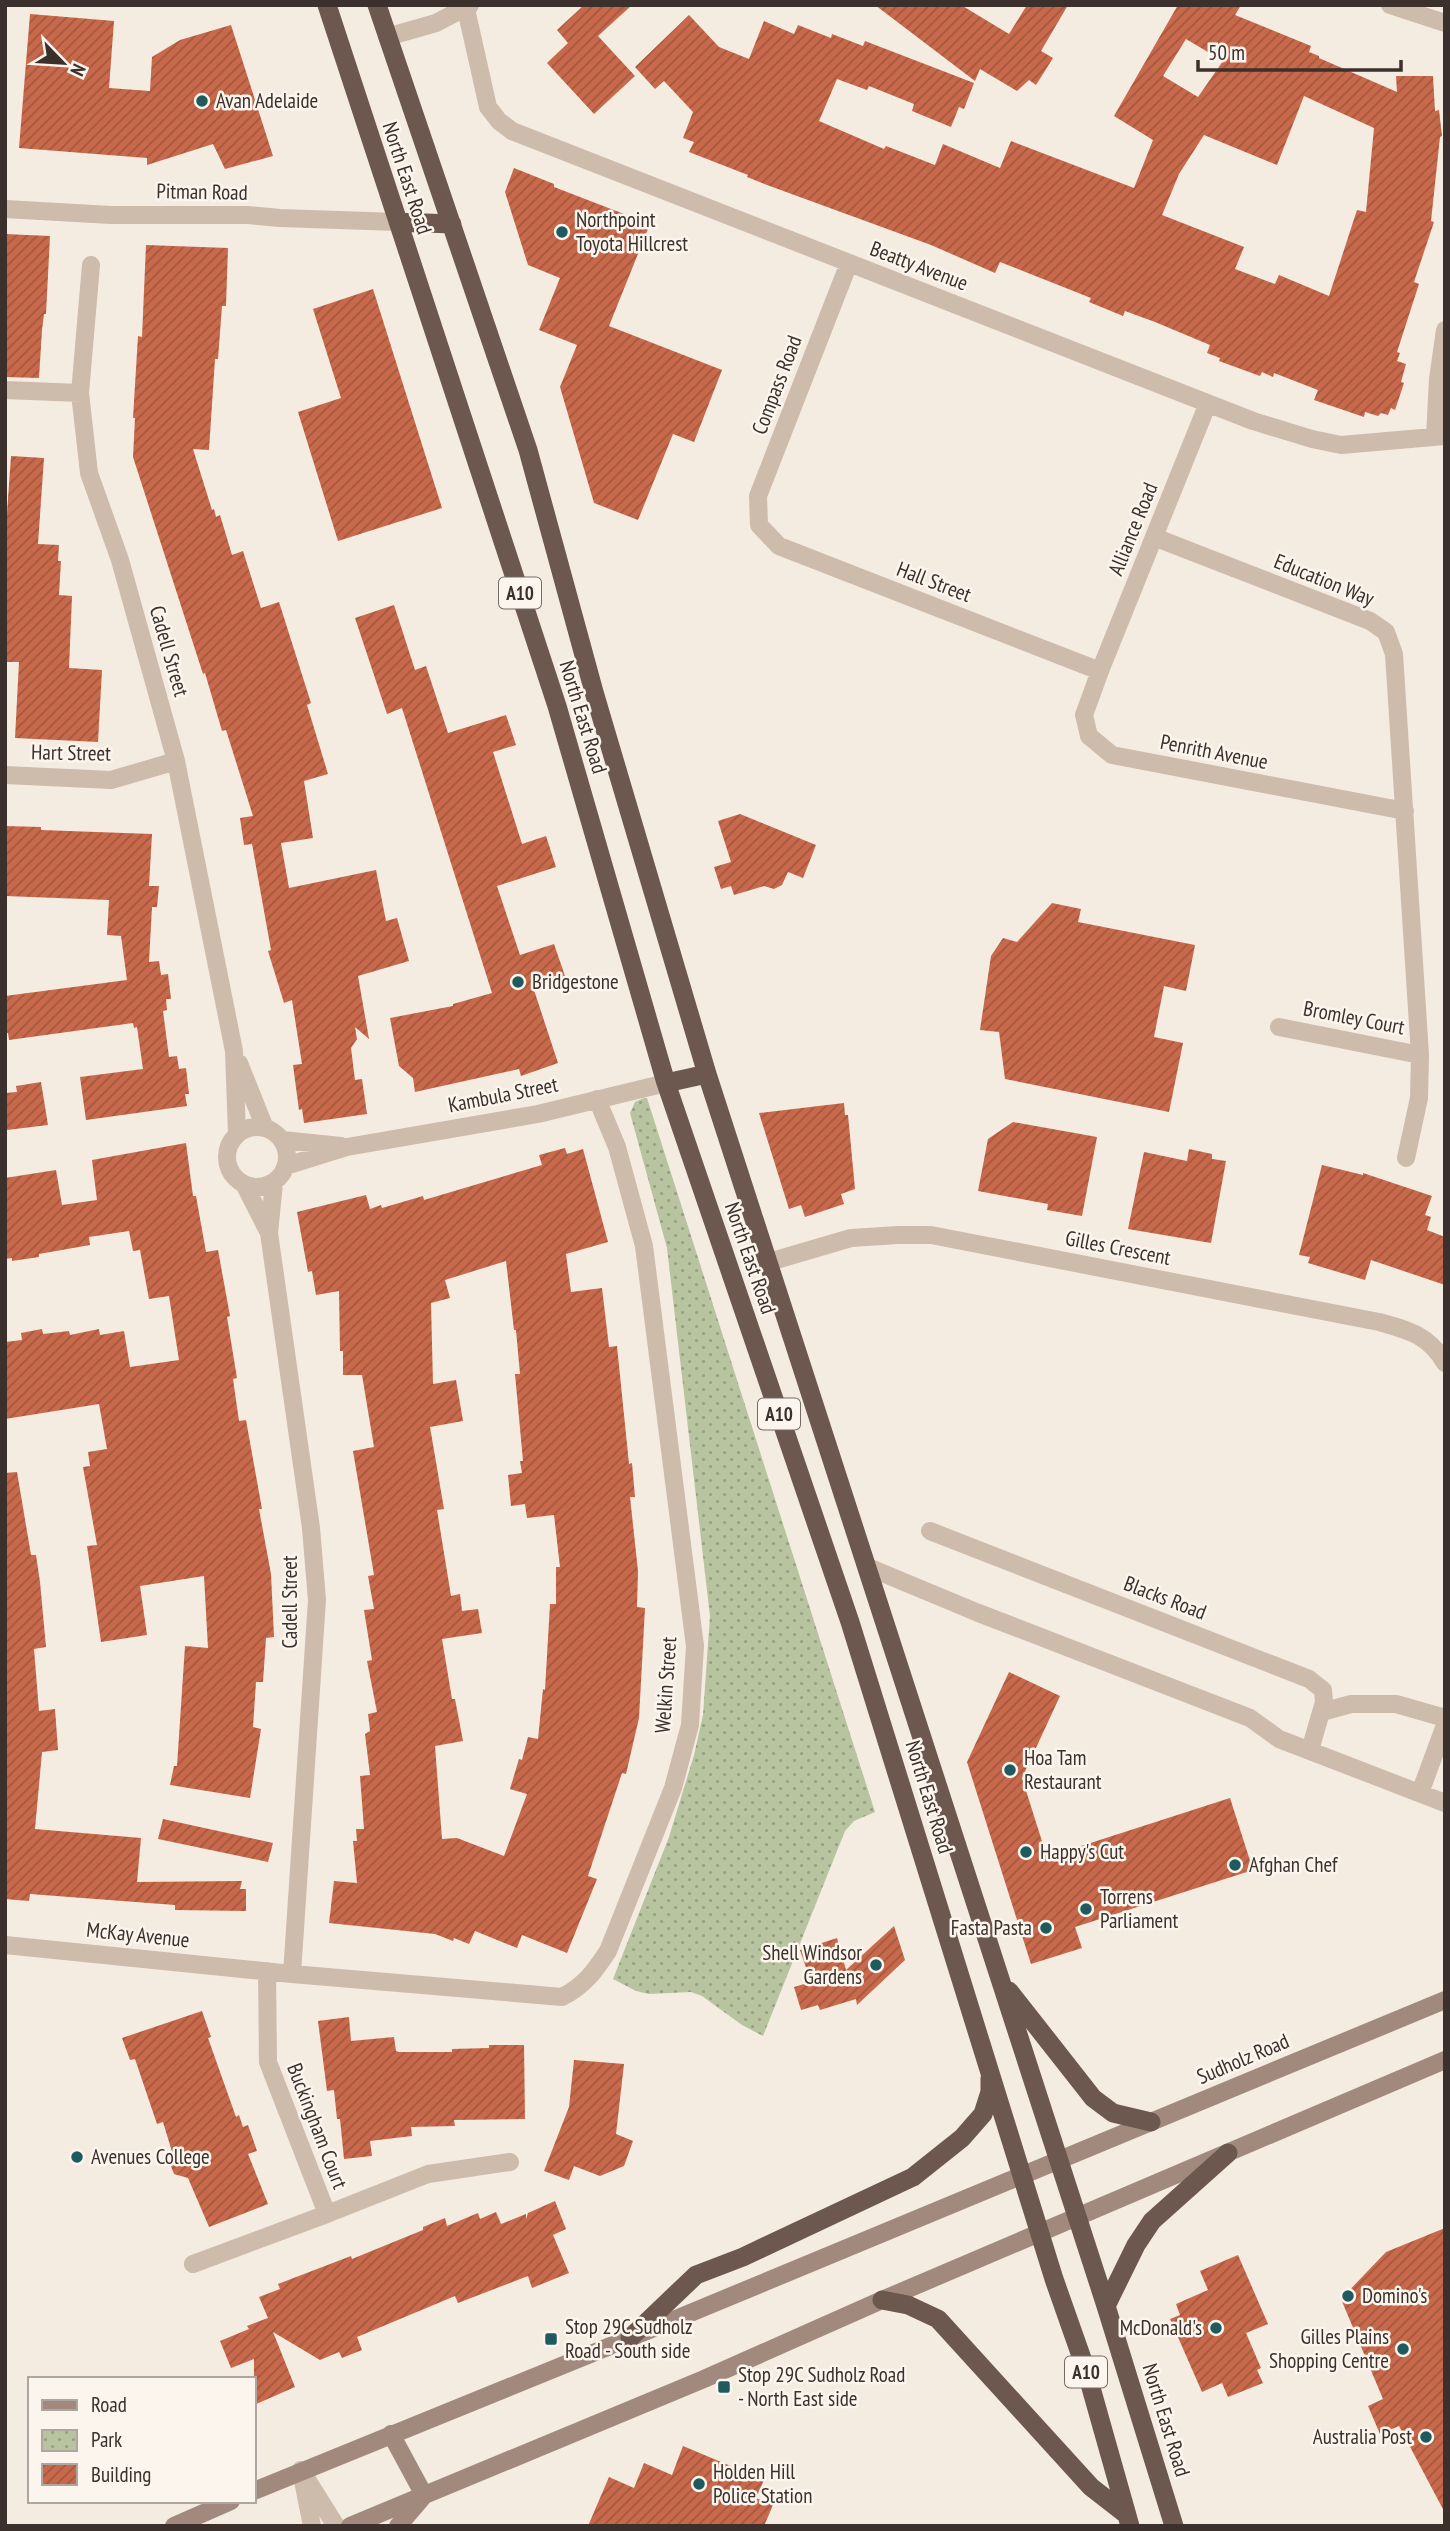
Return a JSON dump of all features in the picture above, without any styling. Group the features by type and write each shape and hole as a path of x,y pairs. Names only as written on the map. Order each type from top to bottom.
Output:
{"highway":[{"name":"North East Road","path":"327,5 557,706 666,1083 850,1622 1022,2175 1086,2370 1128,2520"},
{"name":"North East Road","path":"377,5 528,450 594,692 707,1074 1106,2306 1174,2526"},
{"path":"398,222 453,224"},
{"path":"666,1083 707,1074"},
{"path":"1000,1979 1093,2098 1114,2113 1151,2122"},
{"path":"630,2338 696,2275 743,2257 913,2177 962,2138 983,2114 990,2092 989,2069"},
{"path":"1106,2306 1136,2245 1152,2221 1228,2153"},
{"path":"881,2300 908,2305 938,2319 1091,2487 1128,2520"}],"main road":[{"name":"Sudholz Road","path":"256,2490 1445,2000"},
{"path":"350,2526 704,2379 881,2300 1445,2060"},
{"path":"391,2434 424,2495"},
{"path":"398,2526 424,2495"},
{"path":"174,2526 226,2503"}],"street":[{"path":"1390,5 1445,23"},
{"path":"387,37 436,23 468,7"},
{"name":"Beatty Avenue","path":"468,7 488,107 499,121 512,131 1253,421 1341,445 1440,436"},
{"path":"1418,15 1445,7"},
{"name":"Pitman Road","path":"5,209 111,215 247,215 398,222"},
{"name":"Compass Road","path":"759,525 758,496 849,263"},
{"name":"Cadell Street","path":"91,265 80,393 89,473 120,560 176,761 234,1051 237,1134"},
{"path":"1440,436 1438,379 1445,330"},
{"path":"5,390 80,393"},
{"name":"Alliance Road","path":"1100,671 1208,403"},
{"name":"Hall Street","path":"759,525 779,546 1100,671"},
{"name":"Education Way","path":"1154,537 1370,621 1386,632 1395,654 1420,1055 1419,1098 1406,1158"},
{"name":"Penrith Avenue","path":"1100,671 1084,715 1089,736 1112,755 1405,811"},
{"name":"Hart Street","path":"5,775 111,779 176,761"},
{"name":"Bromley Court","path":"1279,1027 1420,1055"},
{"name":"Cadell Street","path":"234,1051 265,1128"},
{"name":"Kambula Street","path":"286,1166 347,1147 538,1114 666,1083"},
{"name":"Welkin Street","path":"267,1971 562,1997 578,1989 594,1972 607,1951 673,1787 690,1725 695,1646 643,1246 617,1147 597,1099"},
{"path":"254,1127 265,1128 282,1140 286,1150 286,1166 274,1183 255,1188 245,1186 229,1172 226,1152 237,1134 254,1127"},
{"name":"Kambula Street","path":"282,1140 347,1147"},
{"name":"Cadell Street","path":"274,1183 269,1233 310,1528 317,1600 292,1974"},
{"name":"Cadell Street","path":"245,1186 269,1233"},
{"name":"Gilles Crescent","path":"769,1262 851,1238 931,1235 1379,1322 1409,1331 1432,1344 1445,1363"},
{"name":"Blacks Road","path":"930,1531 1309,1679 1323,1690 1322,1712"},
{"path":"868,1567 976,1612 1250,1718 1279,1739 1445,1803"},
{"path":"1310,1750 1322,1712 1351,1704 1396,1704 1445,1718"},
{"path":"1420,1793 1444,1733"},
{"name":"McKay Avenue","path":"5,1945 267,1971"},
{"name":"Buckingham Court","path":"267,1971 268,2062 327,2214"},
{"name":"Buckingham Court","path":"193,2264 428,2174 510,2162"},
{"path":"301,2470 312,2526"},
{"path":"301,2470 337,2526"}],"green space":[{"path":"647,1098 875,1812 854,1821 845,1831 763,2036 742,2025 702,1996 691,1992 649,1994 636,1991 613,1979 669,1837 694,1755 703,1715 710,1616 667,1248 630,1113 635,1102"}],"building":[{"path":"584,5 632,5 598,36 635,76 594,114 547,63 568,43 557,30"},
{"path":"875,5 961,5 1009,34 1027,5 1068,5 1041,51 1053,58 1036,85 1029,80 1017,91 980,69 975,81"},
{"path":"1178,5 1241,5 1235,15 1311,46 1309,52 1319,58 1397,92 1396,76 1433,76 1435,111 1439,110 1442,136 1431,221 1434,222 1414,282 1419,284 1397,352 1400,353 1397,361 1406,364 1401,382 1404,383 1395,410 1391,408 1388,415 1381,413 1378,416 1365,412 1364,417 1314,400 1318,390 1274,373 1273,377 1262,372 1260,376 1219,361 1220,358 1207,353 1210,345 1155,322 1125,311 1123,316 1089,302 1091,298 1000,262 995,273 931,245 767,185 689,152 694,142 683,138 693,112 664,81 655,89 635,67 689,15 719,47 749,59 764,21 794,34 798,25 831,38 832,34 863,46 865,41 974,83 964,109 959,107 951,127 912,111 914,104 869,86 867,90 837,79 819,121 884,149 886,146 935,165 943,144 1000,168 1011,141 1134,188 1153,140 1114,116","holes":["1186,39 1223,61 1198,97 1163,76","1304,96 1374,128 1366,212 1357,210 1329,296 1279,275 1275,284 1235,269 1244,247 1162,215 1179,174 1204,135 1277,165"]},
{"path":"30,14 114,21 109,88 150,91 152,57 180,40 231,25 273,156 225,169 213,144 147,165 147,158 19,148"},
{"path":"514,168 554,184 554,187 650,224 609,326 722,370 694,442 673,434 638,520 594,503 560,387 577,345 539,330 560,278 528,265 505,192"},
{"path":"5,234 50,236 39,378 5,377"},
{"path":"146,245 228,248 226,306 222,306 218,359 215,359 209,450 193,449 212,510 214,509 216,517 220,515 232,555 243,551 261,608 279,602 311,703 307,705 328,774 304,781 313,838 281,843 289,888 376,870 386,921 397,918 409,961 358,976 369,1039 355,1027 357,1039 351,1048 355,1080 362,1079 367,1114 304,1123 302,1109 299,1110 293,1065 302,1064 292,1000 284,1003 268,951 271,950 252,844 244,845 240,818 253,816 226,730 222,731 133,457 138,336 142,337"},
{"path":"373,289 442,508 338,541 298,412 341,398 313,309"},
{"path":"11,456 44,458 38,544 59,545 59,595 72,596 69,668 102,670 98,742 15,738 19,662 5,662 5,542"},
{"path":"394,605 415,670 426,666 448,733 506,715 516,745 493,752 522,844 546,836 556,867 497,886 520,955 554,944 565,976 533,987 558,1063 521,1076 519,1069 415,1092 413,1078 399,1066 390,1018 453,1006 492,993 402,708 387,714 355,618"},
{"path":"740,814 816,845 803,878 788,872 782,885 774,889 764,886 734,895 731,886 721,889 714,867 731,862 718,821"},
{"path":"5,826 152,834 149,886 159,886 157,907 152,907 149,962 159,961 161,975 168,974 171,999 166,999 167,1010 163,1011 169,1057 177,1056 179,1069 186,1068 189,1094 185,1094 187,1106 86,1120 80,1077 143,1069 137,1027 134,1028 133,1023 9,1040 8,1033 5,1033 5,996 127,980 121,936 107,935 109,900 5,896"},
{"path":"1052,903 1081,909 1078,922 1195,945 1186,991 1164,986 1154,1037 1183,1043 1169,1112 1005,1079 999,1032 980,1030 991,956 1003,938 1017,942"},
{"path":"41,1082 48,1125 7,1130 5,1093 17,1092 16,1086"},
{"path":"844,1103 845,1115 848,1115 855,1189 841,1194 844,1204 805,1217 801,1205 789,1209 759,1113"},
{"path":"1013,1122 1097,1137 1082,1216 1047,1210 1048,1204 978,1191 988,1139"},
{"path":"186,1143 193,1196 196,1196 206,1252 218,1250 230,1316 227,1317 237,1378 233,1379 239,1421 246,1420 271,1574 274,1637 266,1638 263,1682 256,1682 253,1727 261,1729 250,1798 170,1785 174,1766 177,1766 185,1646 208,1648 204,1576 140,1586 147,1635 101,1642 87,1546 97,1545 83,1467 90,1466 88,1452 107,1449 99,1404 5,1419 5,1342 22,1340 21,1333 42,1329 43,1334 69,1331 70,1335 99,1329 100,1335 124,1331 130,1367 179,1360 169,1296 149,1299 140,1250 133,1251 129,1231 89,1237 90,1245 39,1254 39,1257 12,1261 12,1258 5,1259 5,1178 56,1170 62,1205 97,1200 92,1160"},
{"path":"565,1148 567,1154 583,1149 608,1242 566,1254 571,1292 602,1288 609,1347 617,1346 635,1497 630,1497 638,1571 637,1607 645,1608 639,1718 626,1774 622,1773 588,1876 597,1879 567,1953 522,1935 517,1948 475,1931 469,1944 435,1934 329,1923 334,1881 357,1883 353,1841 357,1841 356,1829 364,1829 360,1776 370,1775 365,1734 370,1731 368,1714 377,1712 367,1661 372,1660 364,1610 374,1609 368,1576 374,1575 353,1451 374,1447 362,1375 343,1375 339,1291 316,1295 312,1271 308,1272 297,1212 366,1195 370,1209 423,1196 424,1200 542,1165 539,1155","holes":["506,1261 520,1374 515,1374 523,1461 520,1461 522,1473 508,1475 511,1506 525,1504 527,1518 554,1515 560,1567 556,1567 556,1604 550,1604 545,1690 543,1689 538,1739 528,1737 510,1789 527,1794 504,1856 457,1838 442,1839 435,1746 463,1741 455,1699 452,1699 442,1639 482,1633 478,1609 462,1611 460,1594 451,1596 437,1510 444,1509 430,1427 463,1421 456,1380 433,1384 431,1303 450,1298 445,1280"]},
{"path":"1189,1149 1212,1154 1212,1159 1226,1161 1211,1243 1128,1229 1144,1152 1187,1161"},
{"path":"1322,1165 1363,1173 1432,1196 1425,1215 1431,1217 1427,1230 1445,1237 1445,1285 1371,1260 1365,1280 1308,1263 1310,1257 1299,1255"},
{"path":"17,1472 31,1555 36,1555 46,1647 34,1649 39,1711 55,1709 58,1750 42,1752 35,1829 141,1838 137,1882 242,1881 240,1889 246,1889 246,1911 175,1910 175,1905 30,1894 29,1901 5,1899 5,1473"},
{"path":"1009,1672 1060,1696 1022,1778 1047,1857 1230,1798 1253,1870 1075,1927 1082,1948 1031,1964 967,1762"},
{"path":"163,1819 273,1843 268,1862 158,1839"},
{"path":"894,1926 905,1960 857,2005 856,1999 820,2010 818,2005 801,2010 794,1987 811,1982 800,1950 837,1938 846,1970"},
{"path":"202,2011 211,2037 208,2038 236,2117 239,2115 243,2127 248,2125 257,2151 248,2154 268,2204 209,2227 188,2178 174,2174 169,2161 173,2155 163,2122 157,2124 135,2059 130,2060 122,2038"},
{"path":"349,2017 351,2041 394,2037 396,2051 399,2052 452,2052 452,2049 489,2048 489,2045 524,2045 525,2119 454,2120 455,2126 411,2127 412,2136 370,2141 372,2156 344,2159 334,2090 327,2091 318,2021"},
{"path":"574,2060 624,2064 616,2134 633,2141 624,2166 600,2176 574,2166 569,2180 544,2171 569,2107"},
{"path":"555,2201 566,2229 553,2235 569,2273 532,2288 528,2276 458,2303 455,2296 357,2337 362,2350 342,2358 339,2352 320,2360 273,2332 295,2387 256,2404 254,2359 231,2368 220,2341 268,2318 259,2297 280,2289 278,2284 351,2256 352,2259 423,2230 423,2227 445,2218 447,2226 478,2213 480,2219 496,2212 501,2224 526,2214 526,2219 528,2213"},
{"name":"Gilles Plains Shopping Centre","path":"1445,2228 1445,2513 1399,2426 1380,2434 1368,2406 1383,2399 1341,2299 1386,2252"},
{"name":"McDonald's","path":"1238,2255 1268,2324 1246,2333 1261,2368 1257,2370 1263,2383 1228,2397 1222,2383 1202,2392 1170,2319 1180,2315 1176,2304 1208,2290 1200,2271"},
{"name":"Holden Hill Police Station","path":"683,2446 764,2480 756,2498 773,2505 764,2526 588,2526 609,2477 634,2488 644,2463 672,2475"}],"place":[{"name":"Avan Adelaide","path":"202,101"},
{"name":"Northpoint Toyota Hillcrest","path":"562,232"},
{"name":"Bridgestone","path":"518,982"},
{"name":"Hoa Tam Restaurant","path":"1010,1770"},
{"name":"Happy's Cut","path":"1026,1852"},
{"name":"Afghan Chef","path":"1235,1865"},
{"name":"Torrens Parliament","path":"1086,1909"},
{"name":"Fasta Pasta","path":"1046,1928"},
{"name":"Shell Windsor Gardens","path":"876,1965"},
{"name":"Avenues College","path":"77,2157"},
{"name":"Domino's","path":"1348,2296"},
{"name":"McDonald's","path":"1216,2328"},
{"name":"Stop 29C Sudholz Road - South side","path":"551,2339"},
{"name":"Gilles Plains Shopping Centre","path":"1403,2349"},
{"name":"Stop 29C Sudholz Road - North East side","path":"724,2387"},
{"name":"Australia Post","path":"1426,2437"},
{"name":"Holden Hill Police Station","path":"699,2484"}]}
